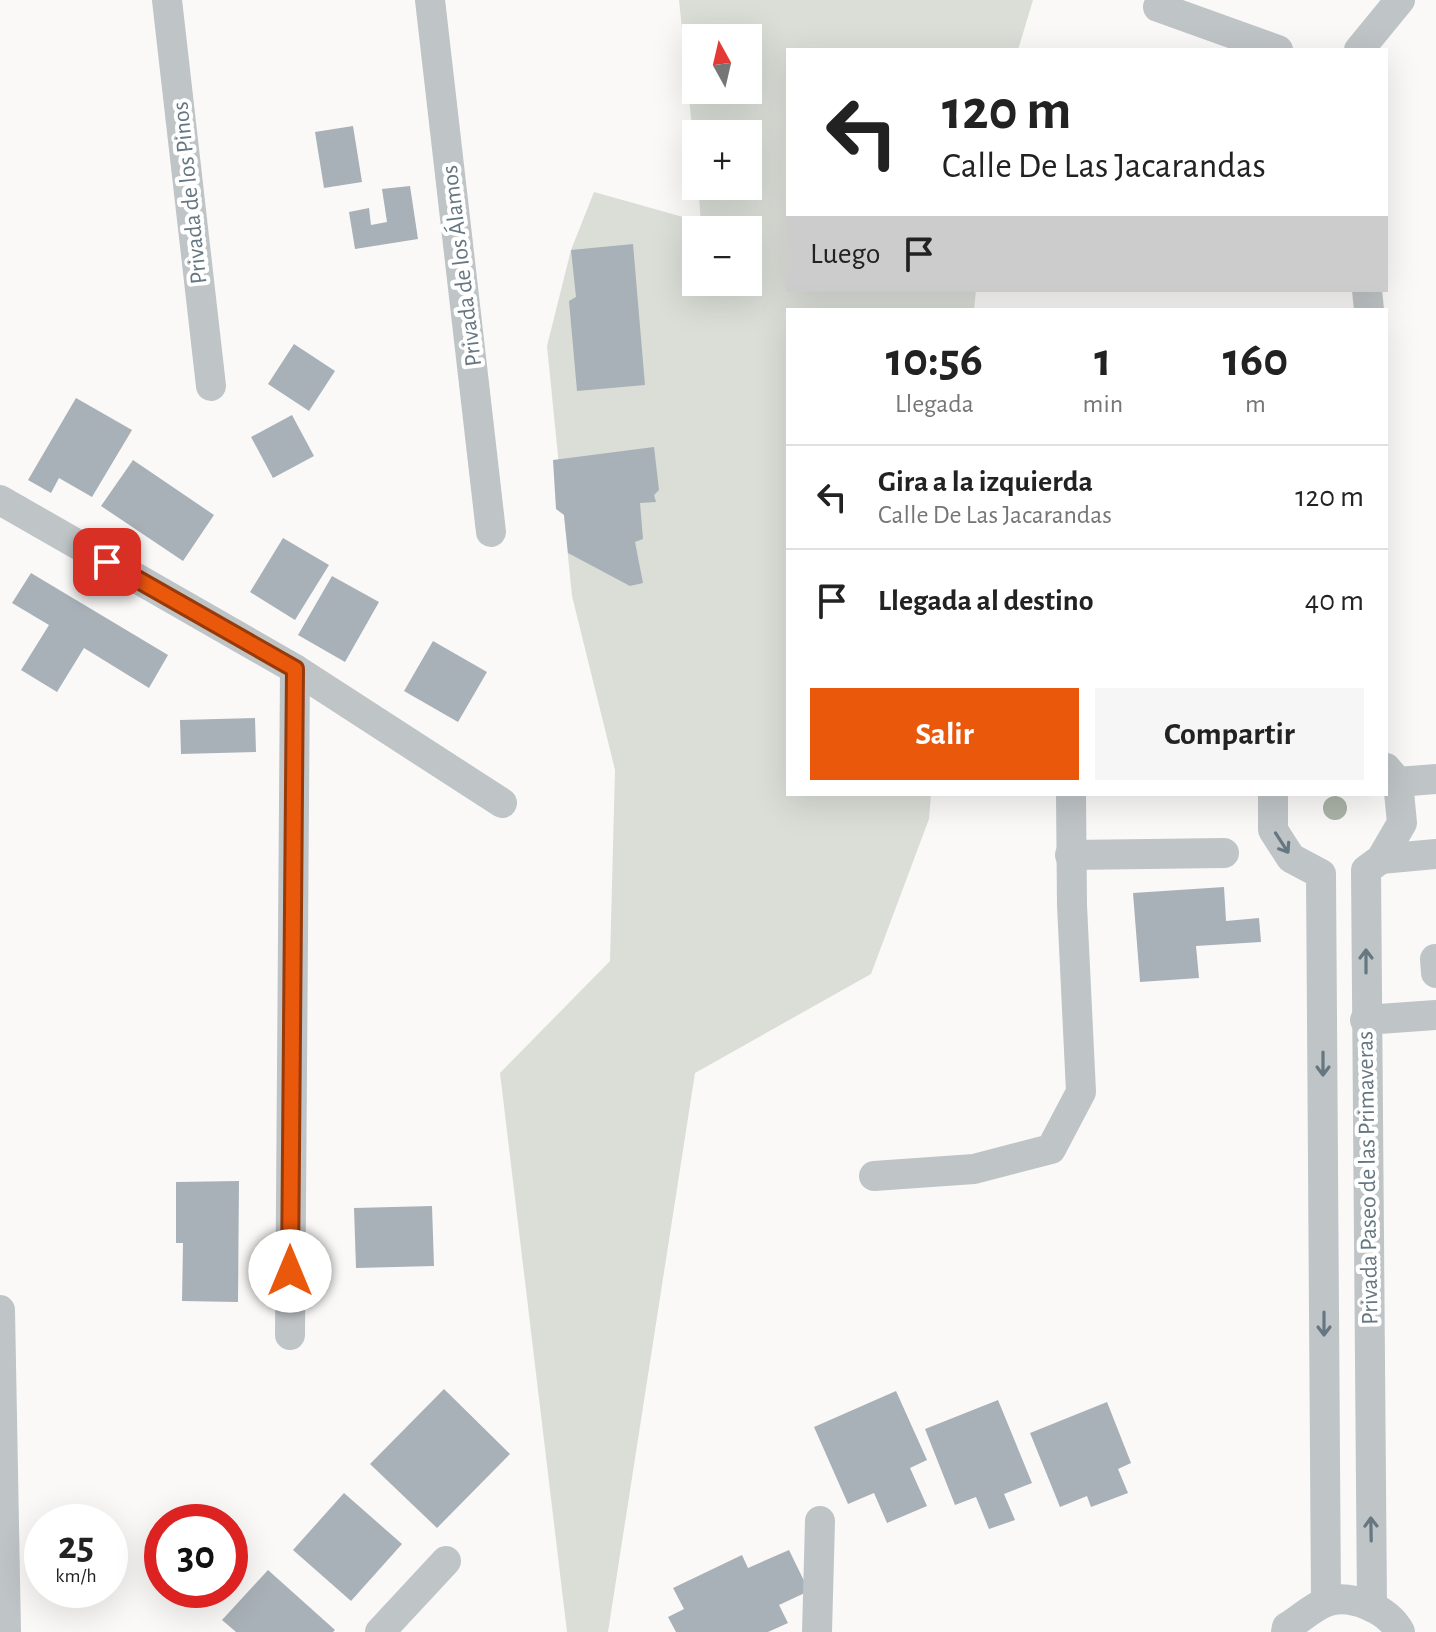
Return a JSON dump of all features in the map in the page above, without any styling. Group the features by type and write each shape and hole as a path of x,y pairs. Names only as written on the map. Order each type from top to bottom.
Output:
{"street":[{"name":"Privada de los Pinos","path":"167,0 211,386"},
{"name":"Privada de los Álamos","path":"430,0 491,532"},
{"path":"1361,48 1400,0"},
{"path":"1158,7 1272,48"},
{"path":"0,500 295,669 502,803"},
{"path":"290,1335 295,669"},
{"path":"1392,775 1436,779"},
{"name":"Privada Paseo de las Primaveras","path":"1372,1607 1366,870 1381,859 1402,823 1392,775"},
{"path":"874,1176 974,1169 1051,1149 1081,1092 1070,855 1071,796"},
{"name":"Privada Paseo de las Primaveras","path":"1273,796 1273,830 1291,858 1321,874 1326,1602"},
{"path":"1070,855 1224,853"},
{"path":"1381,859 1436,854"},
{"path":"1435,959 1436,973"},
{"path":"1365,1020 1436,1015"},
{"path":"0,1310 6,1632"},
{"path":"817,1632 820,1521"},
{"path":"380,1632 446,1561"},
{"path":"1286,1632 1287,1627 1326,1602 1350,1600 1372,1607 1400,1632"}],"shaded area":[{"path":"679,0 1033,0 1019,48 786,48 786,292 976,292 974,308 786,308 786,796 931,796 929,819 871,974 695,1073 608,1632 567,1632 500,1073 610,961 615,770 572,596 547,346 571,250 594,192 682,217 682,296 762,296 762,216 700,216 699,200 762,200 762,120 691,120 690,104 762,104 762,24 682,24 682,29"}],"building":[{"path":"353,126 362,182 324,188 315,132"},
{"path":"410,186 418,239 355,249 349,212 369,208 371,225 387,222 382,189"},
{"path":"633,244 645,385 577,391 569,301 576,297 571,250"},
{"path":"294,344 335,371 309,411 268,384"},
{"path":"76,398 132,430 92,497 59,478 51,493 28,480"},
{"path":"292,415 314,456 273,478 251,437"},
{"path":"654,447 659,490 654,495 656,502 640,503 643,539 635,542 643,583 630,586 568,553 564,515 556,509 553,460"},
{"path":"133,460 214,515 183,561 101,506"},
{"path":"283,538 329,565 295,620 250,592"},
{"path":"31,573 168,655 149,688 84,648 57,692 21,670 49,625 12,603"},
{"path":"332,576 379,602 345,662 298,635"},
{"path":"433,641 487,672 458,722 404,691"},
{"path":"255,718 256,752 181,754 180,720"},
{"path":"1224,887 1226,921 1259,918 1261,942 1196,946 1199,978 1140,982 1133,893"},
{"path":"239,1181 238,1302 182,1301 183,1243 176,1243 176,1182"},
{"path":"432,1206 434,1266 356,1268 354,1208"},
{"path":"444,1389 510,1454 437,1528 370,1464"},
{"path":"896,1391 927,1460 910,1468 927,1506 887,1523 874,1493 848,1504 814,1427"},
{"path":"998,1400 1032,1483 1004,1494 1015,1520 989,1529 976,1497 955,1505 925,1429"},
{"path":"1107,1402 1131,1463 1118,1469 1128,1493 1091,1507 1087,1496 1060,1507 1030,1433"},
{"path":"344,1493 402,1544 351,1601 293,1550"},
{"path":"789,1550 809,1591 779,1605 788,1623 768,1632 676,1632 668,1617 684,1609 673,1588 742,1555 748,1568"},
{"path":"268,1570 335,1630 236,1632 222,1620 233,1608 248,1608 248,1592"}],"route":[{"path":"107,562 295,669 290,1271"}]}
